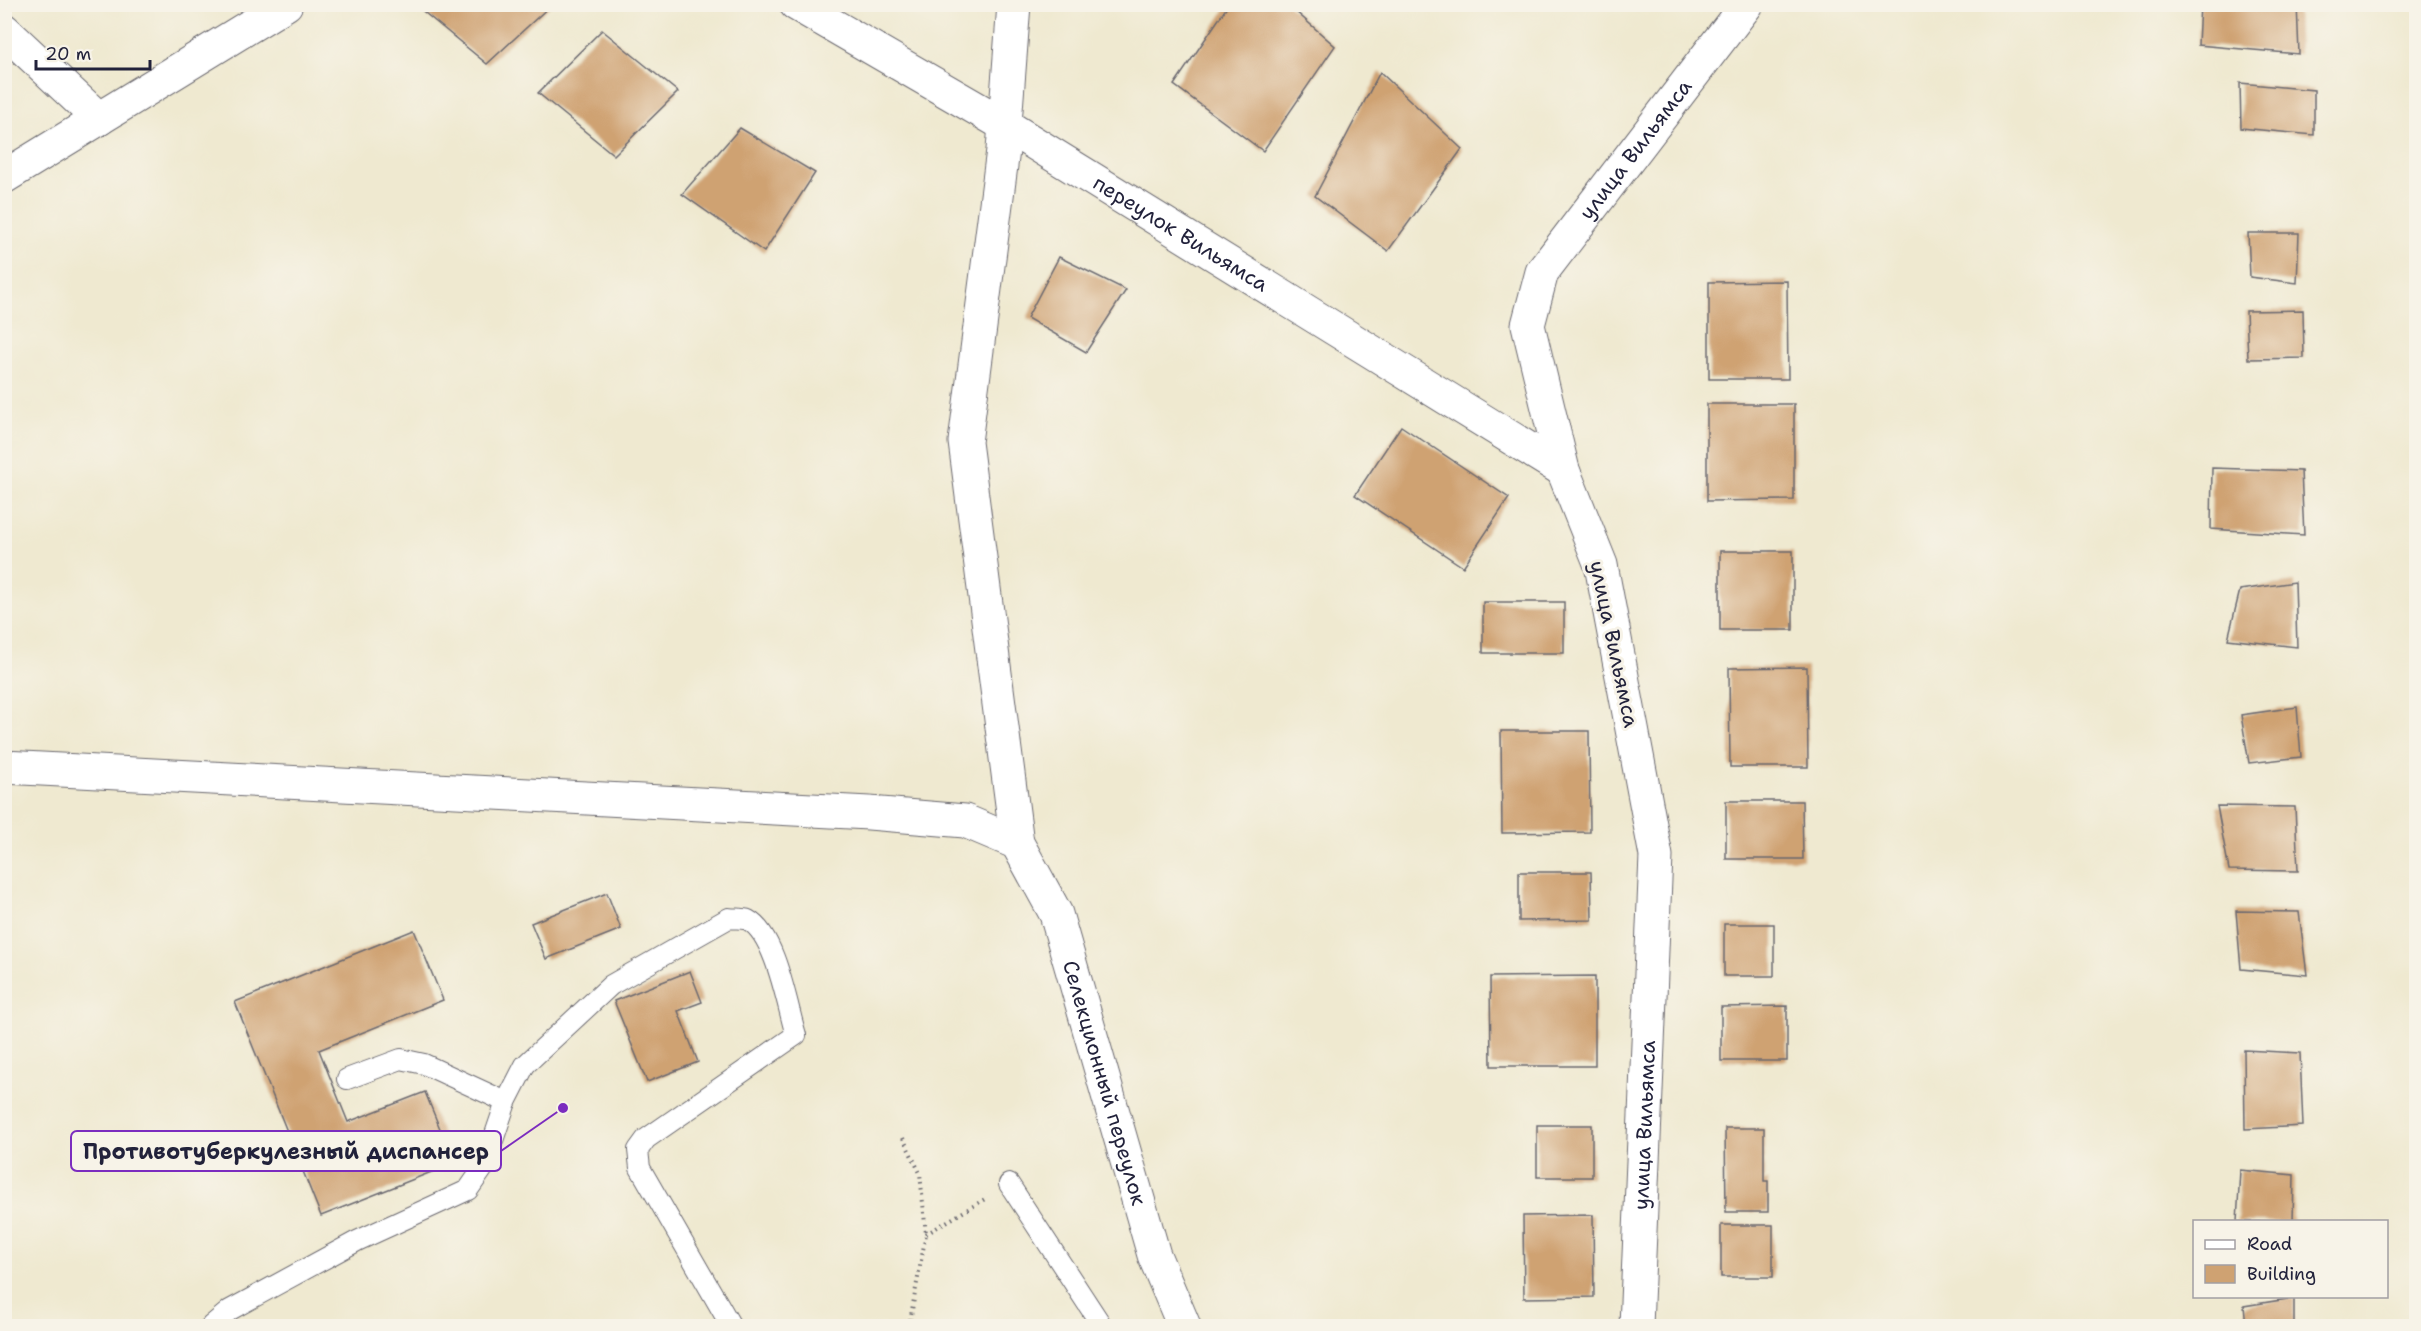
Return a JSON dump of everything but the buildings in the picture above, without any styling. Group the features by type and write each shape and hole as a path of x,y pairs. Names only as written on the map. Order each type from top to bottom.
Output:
{"street":[{"path":"4,177 286,4"},
{"name":"переулок Вильямса","path":"796,4 1005,125 1563,470"},
{"path":"1014,4 1005,125 965,442 1017,843"},
{"name":"улица Вильямса","path":"1636,1326 1656,856 1601,565 1563,470 1528,325 1542,272 1747,4"},
{"path":"4,30 99,119"},
{"path":"4,767 869,813 965,821 1017,843"},
{"name":"Селекционный переулок","path":"1017,843 1056,914 1154,1256 1184,1326"}],"lane":[{"path":"212,1326 230,1310 357,1241 468,1190 484,1167 506,1102 525,1065 611,985 729,918 747,920 762,933 771,950 796,1035 646,1139 638,1150 640,1168 731,1326"},
{"path":"347,1078 401,1059 424,1064 506,1102"},
{"path":"1010,1184 1102,1326"}],"path":[{"path":"903,1138 920,1173 926,1234 909,1326"},
{"path":"926,1234 1010,1184"}],"place":[{"name":"Противотуберкулезный диспансер","path":"563,1108"}]}
